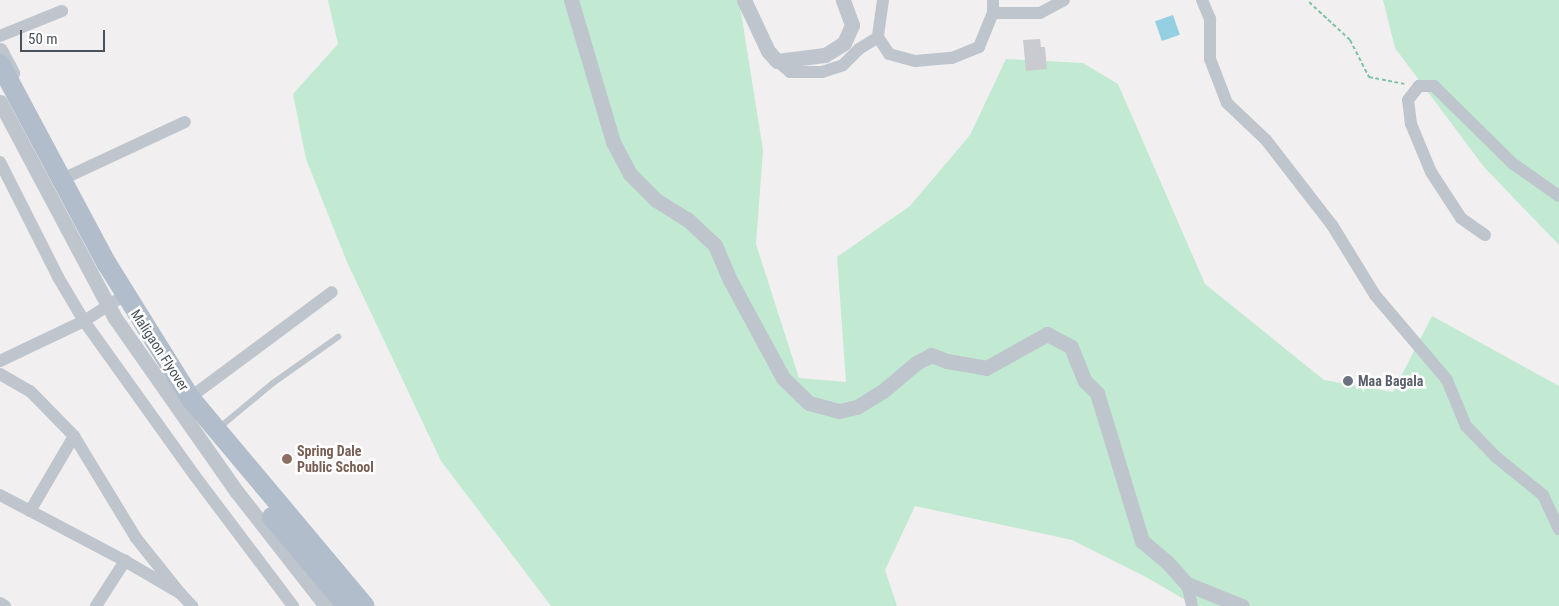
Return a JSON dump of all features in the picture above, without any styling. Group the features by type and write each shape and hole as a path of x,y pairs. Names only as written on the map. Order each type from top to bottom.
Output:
{"main road":[{"name":"Maligaon Flyover","path":"0,64 107,264 191,399 365,606"},
{"name":"Maligaon Flyover","path":"0,89 72,225 138,339 210,442 346,606"}],"street":[{"path":"571,0 613,142 630,174 656,200 687,219 715,245 730,280 783,378 802,397 809,403 839,411 857,407 883,391 916,363 931,355 947,361 986,368 1047,334 1071,347 1085,381 1097,392 1142,542 1167,562 1187,584 1242,606"},
{"path":"744,0 768,50 790,72 822,72 843,65 859,49 878,37"},
{"path":"777,61 825,54 844,43 852,25 843,0"},
{"path":"883,0 878,37 889,54 915,61 952,58 979,47 993,6 1040,13 1064,0"},
{"path":"1202,0 1210,19 1210,59 1227,103 1266,140 1332,224 1375,295 1447,380 1466,426 1496,457 1543,495 1559,530"},
{"path":"0,36 62,11"},
{"path":"0,50 128,293 220,427 372,606"},
{"path":"1485,235 1461,218 1431,172 1411,124 1408,100 1419,86 1434,86 1512,163 1559,196"},
{"path":"0,102 109,305 237,492 326,606"},
{"path":"67,177 185,122"},
{"path":"0,162 58,277 84,321 195,476 294,606"},
{"path":"196,393 332,292"},
{"path":"0,361 84,321 128,293"},
{"path":"0,374 30,391 74,436 136,538 192,606"},
{"path":"30,511 74,436"},
{"path":"0,495 125,561 180,593"},
{"path":"96,606 125,561"},
{"path":"1187,584 1192,606"},
{"path":"0,603 5,606"}],"lane":[{"path":"220,427 273,383 338,337"}],"path":[{"path":"1309,2 1350,40 1369,77 1419,86"}],"green space":[{"path":"328,0 739,0 763,150 756,244 799,378 846,382 837,257 910,206 970,135 1006,59 1083,63 1118,84 1205,284 1324,380 1393,392 1432,316 1559,386 1559,606 1196,606 1144,576 1072,540 915,506 885,570 897,606 551,606 441,461 347,262 306,159 293,94 338,44"},
{"path":"1383,0 1559,0 1559,245 1484,167 1395,48"}],"water":[{"path":"1173,15 1180,35 1162,41 1155,21"}],"building":[{"path":"1040,39 1041,47 1045,47 1047,69 1026,71 1023,40"}],"place":[{"name":"Maa Bagala","path":"1348,381"},
{"name":"Spring Dale Public School","path":"287,459"}]}
